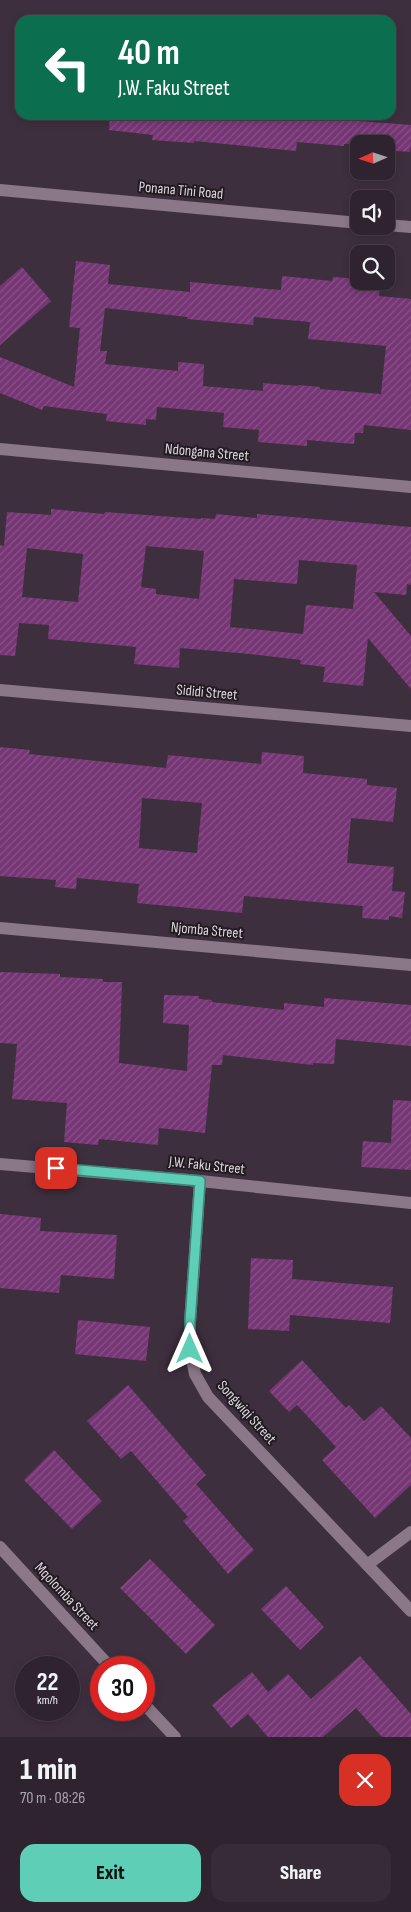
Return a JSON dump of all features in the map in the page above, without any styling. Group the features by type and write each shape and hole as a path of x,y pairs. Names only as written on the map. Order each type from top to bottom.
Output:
{"street":[{"name":"Ponana Tini Road","path":"0,190 350,222"},
{"path":"395,226 411,227"},
{"name":"Ndongana Street","path":"0,449 411,487"},
{"name":"Sididi Street","path":"0,690 411,726"},
{"name":"Njomba Street","path":"0,928 411,965"},
{"name":"J.W. Faku Street","path":"0,1164 411,1202"},
{"name":"Songwiqi Street","path":"200,1181 190,1322 190,1349 195,1374 208,1397 411,1611"},
{"path":"367,1565 411,1532"},
{"name":"Mqolomba Street","path":"0,1547 100,1656"},
{"path":"155,1716 174,1737"}],"building":[{"path":"110,120 346,120 411,125 410,152 395,151 395,135 350,135 350,144 344,144 344,146 297,142 296,151 194,141 194,143 152,140 153,135 109,130"},
{"path":"76,261 110,265 108,284 190,292 190,282 281,290 282,276 332,281 333,277 350,278 350,290 380,290 379,296 411,299 411,430 364,425 363,433 355,433 354,444 307,440 307,446 258,442 259,430 223,427 224,413 157,407 156,420 146,419 146,425 106,421 107,414 44,406 42,410 0,393 0,357 74,387 80,328 69,327","holes":["105,308 188,317 187,319 253,325 254,317 310,322 308,339 386,346 381,394 263,383 263,391 203,386 204,364 178,362 178,371 105,364 107,351 100,351"]},
{"path":"22,267 51,301 0,345 0,286"},
{"path":"51,509 201,519 215,519 216,514 257,518 257,514 411,527 411,585 407,584 406,595 374,592 411,636 411,689 368,638 363,686 323,682 325,667 300,664 301,660 250,654 180,648 179,668 134,664 136,647 48,639 49,625 19,623 15,656 0,655 0,545 4,546 7,512 51,515","holes":["146,546 204,551 199,599 156,594 156,589 141,587","27,548 83,554 78,602 22,597","299,560 357,565 353,609 306,605 303,634 230,627 234,579 297,584"]},
{"path":"0,747 30,750 29,754 166,768 168,755 261,764 262,752 304,756 303,773 367,779 367,785 397,788 393,822 351,818 347,863 394,867 392,891 405,892 402,918 389,916 389,920 362,918 363,906 244,896 242,913 137,903 139,884 77,878 76,889 55,887 56,880 0,876","holes":["142,798 202,803 197,853 139,848"]},
{"path":"0,972 60,974 60,977 103,979 103,982 122,982 119,1063 187,1071 189,1025 163,1023 164,995 199,996 199,999 212,1000 212,1002 284,1010 284,1003 324,1007 324,998 411,1005 411,1046 336,1039 334,1064 313,1063 313,1065 223,1055 222,1065 212,1065 205,1133 159,1128 158,1145 99,1139 98,1145 64,1142 67,1103 12,1099 17,1044 0,1043"},
{"path":"393,1100 411,1101 411,1170 361,1167 363,1141 391,1143"},
{"path":"0,1214 41,1218 40,1231 117,1235 114,1279 61,1275 59,1293 0,1288"},
{"path":"251,1258 293,1260 292,1279 393,1287 390,1323 290,1315 289,1331 248,1329"},
{"path":"78,1320 150,1327 146,1361 75,1354"},
{"path":"302,1360 346,1408 349,1405 364,1421 381,1406 411,1438 411,1485 375,1518 322,1460 336,1447 297,1405 289,1412 269,1391"},
{"path":"128,1385 206,1475 196,1484 254,1550 228,1574 183,1521 188,1517 131,1451 121,1459 87,1421"},
{"path":"54,1450 102,1501 72,1529 24,1480"},
{"path":"150,1559 215,1625 186,1654 120,1588"},
{"path":"286,1586 324,1627 300,1650 261,1609"},
{"path":"360,1656 411,1714 411,1737 382,1737 356,1708 323,1737 268,1737 248,1714 231,1728 212,1705 252,1672 268,1692 288,1674 311,1699"}],"route":[{"path":"56,1168 200,1181 190,1322 190,1349"}]}
